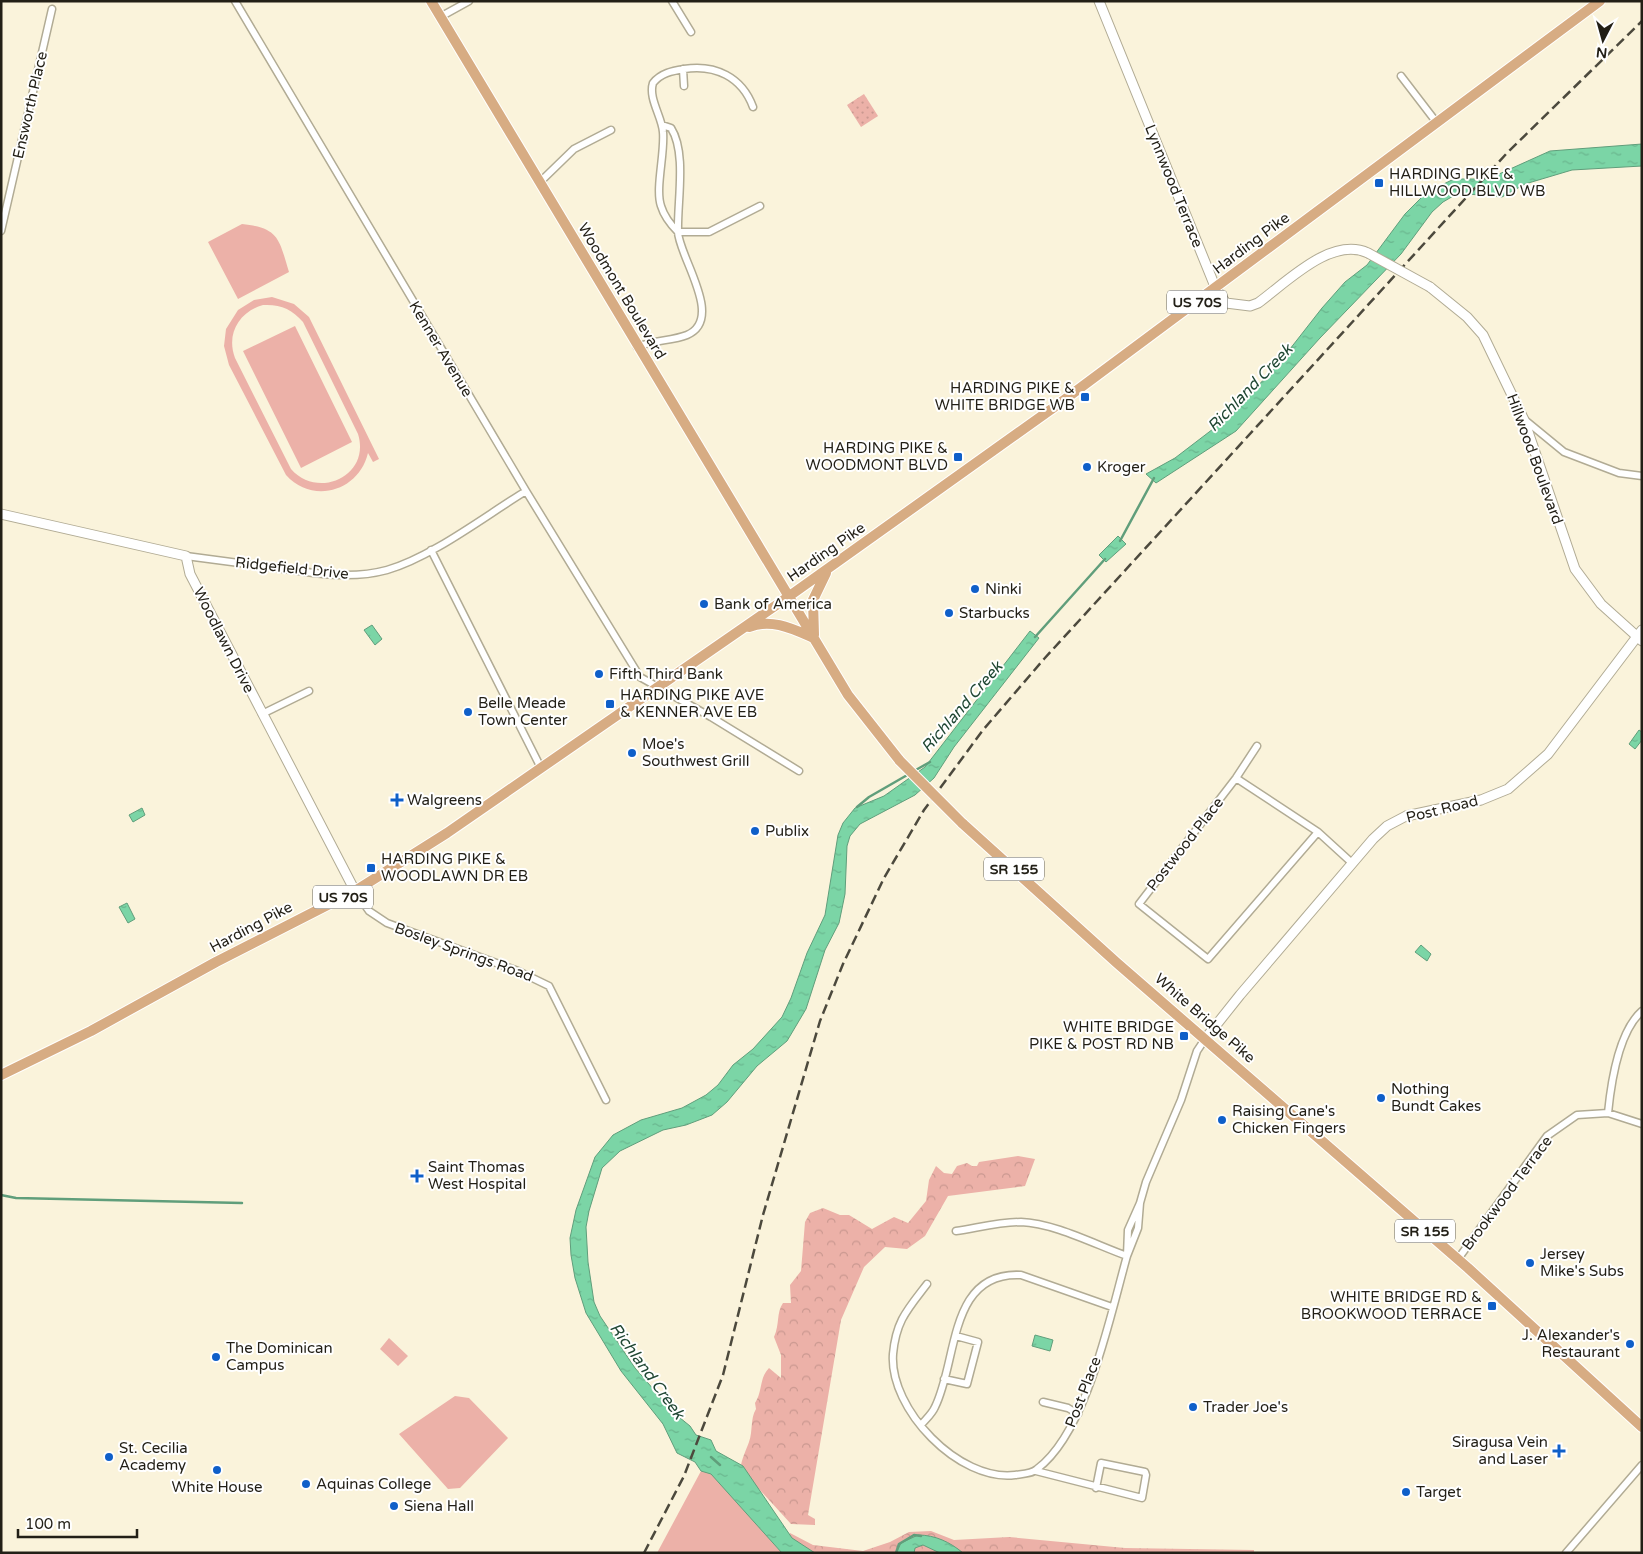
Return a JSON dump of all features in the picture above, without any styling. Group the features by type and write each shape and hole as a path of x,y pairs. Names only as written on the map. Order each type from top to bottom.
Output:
{"main road":[{"name":"Woodmont Boulevard","path":"431,1 788,597"},
{"name":"Harding Pike","path":"1,1075 91,1031 216,962 355,891 447,833 830,568 1216,289 1600,1"},
{"path":"739,631 754,625 776,624 814,639 813,600 815,592 830,568"},
{"name":"White Bridge Pike","path":"788,597 848,695 900,761 962,824 1458,1259 1641,1423"}],"street":[{"name":"Kenner Avenue","path":"235,1 526,491 640,677 659,686 799,771"},
{"path":"440,17 470,1"},
{"path":"672,1 691,32"},
{"name":"Lynnwood Terrace","path":"1099,1 1216,289 1226,303 1250,306 1258,303 1331,252 1349,248 1368,253"},
{"name":"Ensworth Place","path":"1,231 52,9"},
{"path":"753,107 744,91 724,73 704,67 683,69 660,76 652,86 652,93 662,125 661,206 669,223 678,232 709,232 760,206"},
{"path":"683,69 684,86"},
{"path":"1401,76 1437,123"},
{"path":"638,347 687,335 697,326 701,317 699,291 680,245 678,232 678,150 673,131 662,125"},
{"path":"540,182 574,149 611,130"},
{"name":"Hillwood Boulevard","path":"1368,253 1430,287 1467,317 1483,335 1524,420 1575,569 1601,604 1640,636"},
{"path":"1524,420 1564,452 1619,473 1642,476"},
{"name":"Ridgefield Drive","path":"186,556 325,575 351,576 387,570 431,550 526,491"},
{"path":"1,514 186,556"},
{"path":"431,550 541,768"},
{"name":"Woodlawn Drive","path":"186,556 190,574 355,891"},
{"name":"Post Road","path":"1205,1039 1240,994 1377,834 1400,819 1418,813 1481,800 1508,789 1548,754 1640,636"},
{"path":"262,714 309,691"},
{"path":"1256,746 1236,778 1318,832 1352,863"},
{"name":"Postwood Place","path":"1236,778 1139,904 1208,959 1318,832"},
{"name":"Bosley Springs Road","path":"355,891 369,911 387,923 518,971 550,986 606,1100"},
{"path":"1608,1113 1612,1079 1624,1038 1637,1015 1642,1011"},
{"name":"Post Place","path":"1036,1470 1064,1440 1078,1414 1127,1256 1128,1230 1140,1203 1152,1166 1181,1100 1197,1051 1205,1039"},
{"name":"Brookwood Terrace","path":"1458,1259 1547,1136 1577,1115 1608,1113 1642,1124"},
{"path":"956,1232 1009,1223 1030,1223 1053,1229 1127,1256"},
{"path":"921,1425 936,1406 963,1312 971,1295 982,1284 1005,1275 1028,1276 1112,1307"},
{"path":"926,1284 900,1319 893,1356 898,1385 921,1425 943,1448 979,1471 1011,1475 1036,1470 1096,1488 1142,1498 1146,1475 1145,1472 1101,1463 1096,1488"},
{"path":"944,1379 967,1384 978,1342 956,1336"},
{"path":"1043,1402 1068,1408 1078,1414"},
{"path":"1566,1553 1642,1465"}],"green space":[{"path":"864,94 878,116 861,127 847,105"},
{"path":"242,224 264,229 276,238 280,244 289,272 238,299 208,242"},
{"path":"272,297 294,304 309,317 379,459 373,462 368,453 363,466 355,477 345,485 334,490 309,490 297,484 286,475 229,365 224,346 226,329 238,310 254,300","holes":["263,305 285,308 303,322 358,434 360,449 357,462 350,472 340,479 327,483 315,483 302,478 291,469 235,358 232,341 237,325 247,313"]},
{"path":"295,326 352,442 301,468 243,351"},
{"path":"1018,1156 1035,1159 1025,1186 948,1196 925,1236 907,1249 885,1247 864,1267 841,1320 808,1515 815,1519 815,1525 791,1524 749,1478 741,1465 750,1438 756,1409 755,1403 764,1376 769,1368 781,1378 781,1355 774,1337 783,1303 791,1303 790,1285 801,1271 805,1222 810,1213 823,1208 840,1215 849,1215 872,1229 894,1217 908,1223 926,1201 929,1180 936,1166 944,1173 952,1174 957,1166 967,1163 977,1166 979,1162"},
{"path":"389,1338 408,1356 398,1366 380,1349"},
{"path":"455,1396 469,1398 508,1438 460,1488 448,1489 399,1434"},
{"path":"701,1471 711,1473 782,1553 657,1553"},
{"path":"931,1531 954,1540 1009,1537 1125,1548 1254,1550 1254,1553 783,1553 790,1533 813,1545 863,1551 890,1542 909,1532"}],"water":[{"path":"1642,144 1642,166 1572,170 1525,184 1502,197 1468,194 1455,195 1443,202 1432,212 1401,254 1320,338 1236,431 1156,483 1146,474 1175,458 1230,416 1279,363 1345,282 1367,265 1405,214 1427,192 1454,179 1488,179 1550,151"},
{"path":"1118,536 1126,544 1106,562 1099,555"},
{"path":"372,625 382,639 375,645 364,630"},
{"path":"1030,631 1039,638 954,747 934,778 915,795 860,824 850,836 847,846 845,894 839,923 825,950 806,1009 787,1041 757,1066 727,1102 712,1115 686,1125 663,1130 620,1151 602,1168 589,1211 586,1227 588,1262 594,1302 600,1316 635,1368 674,1413 690,1426 696,1435 711,1440 716,1451 743,1466 792,1538 815,1553 782,1553 711,1474 701,1471 695,1462 677,1453 663,1424 621,1371 586,1313 575,1278 571,1255 570,1238 576,1210 595,1157 613,1135 641,1120 682,1108 706,1095 718,1085 733,1065 753,1049 782,1017 807,953 825,915 838,835 843,823 855,808 884,796 925,767"},
{"path":"1639,730 1642,732 1642,740 1635,749 1629,744"},
{"path":"142,808 145,815 133,822 129,815"},
{"path":"127,903 135,919 128,923 119,907"},
{"path":"1421,945 1431,954 1427,961 1415,952"},
{"path":"1035,1335 1053,1340 1050,1351 1032,1346"},
{"path":"918,1535 942,1540 963,1553 940,1553 923,1545 915,1548 914,1553 896,1553 901,1543"}],"waterway":[{"name":"Richland Creek","path":"1120,541 1154,478"},
{"name":"Richland Creek","path":"1035,637 1105,559"},
{"name":"Richland Creek","path":"914,771 930,762"},
{"name":"Richland Creek","path":"857,807 869,797 909,774"},
{"path":"1,1195 16,1198 242,1203"},
{"name":"Richland Creek","path":"711,1457 720,1465"},
{"name":"Richland Creek","path":"896,1553 899,1544 914,1535 921,1536"}],"railway":[{"path":"644,1553 684,1476 723,1375 763,1215 820,1021 843,964 884,878 924,810 983,730 1044,659 1507,153 1642,21"}],"place":[{"name":"HARDING PIKE & HILLWOOD BLVD WB","path":"1379,183"},
{"name":"HARDING PIKE & WHITE BRIDGE WB","path":"1085,397"},
{"name":"HARDING PIKE & WOODMONT BLVD","path":"958,457"},
{"name":"Kroger","path":"1087,467"},
{"name":"Ninki","path":"975,589"},
{"name":"Bank of America","path":"704,604"},
{"name":"Starbucks","path":"949,613"},
{"name":"Fifth Third Bank","path":"599,674"},
{"name":"HARDING PIKE AVE & KENNER AVE EB","path":"610,704"},
{"name":"Belle Meade Town Center","path":"468,712"},
{"name":"Moe's Southwest Grill","path":"632,753"},
{"name":"Walgreens","path":"397,800"},
{"name":"Publix","path":"755,831"},
{"name":"HARDING PIKE & WOODLAWN DR EB","path":"371,868"},
{"name":"WHITE BRIDGE PIKE & POST RD NB","path":"1184,1036"},
{"name":"Nothing Bundt Cakes","path":"1381,1098"},
{"name":"Raising Cane's Chicken Fingers","path":"1222,1120"},
{"name":"Saint Thomas West Hospital","path":"417,1176"},
{"name":"Jersey Mike's Subs","path":"1530,1263"},
{"name":"WHITE BRIDGE RD & BROOKWOOD TERRACE","path":"1492,1306"},
{"name":"J. Alexander's Restaurant","path":"1630,1344"},
{"name":"The Dominican Campus","path":"216,1357"},
{"name":"Trader Joe's","path":"1193,1407"},
{"name":"Siragusa Vein and Laser","path":"1559,1451"},
{"name":"St. Cecilia Academy","path":"109,1457"},
{"name":"White House","path":"217,1470"},
{"name":"Aquinas College","path":"306,1484"},
{"name":"Target","path":"1406,1492"},
{"name":"Siena Hall","path":"394,1506"}]}
